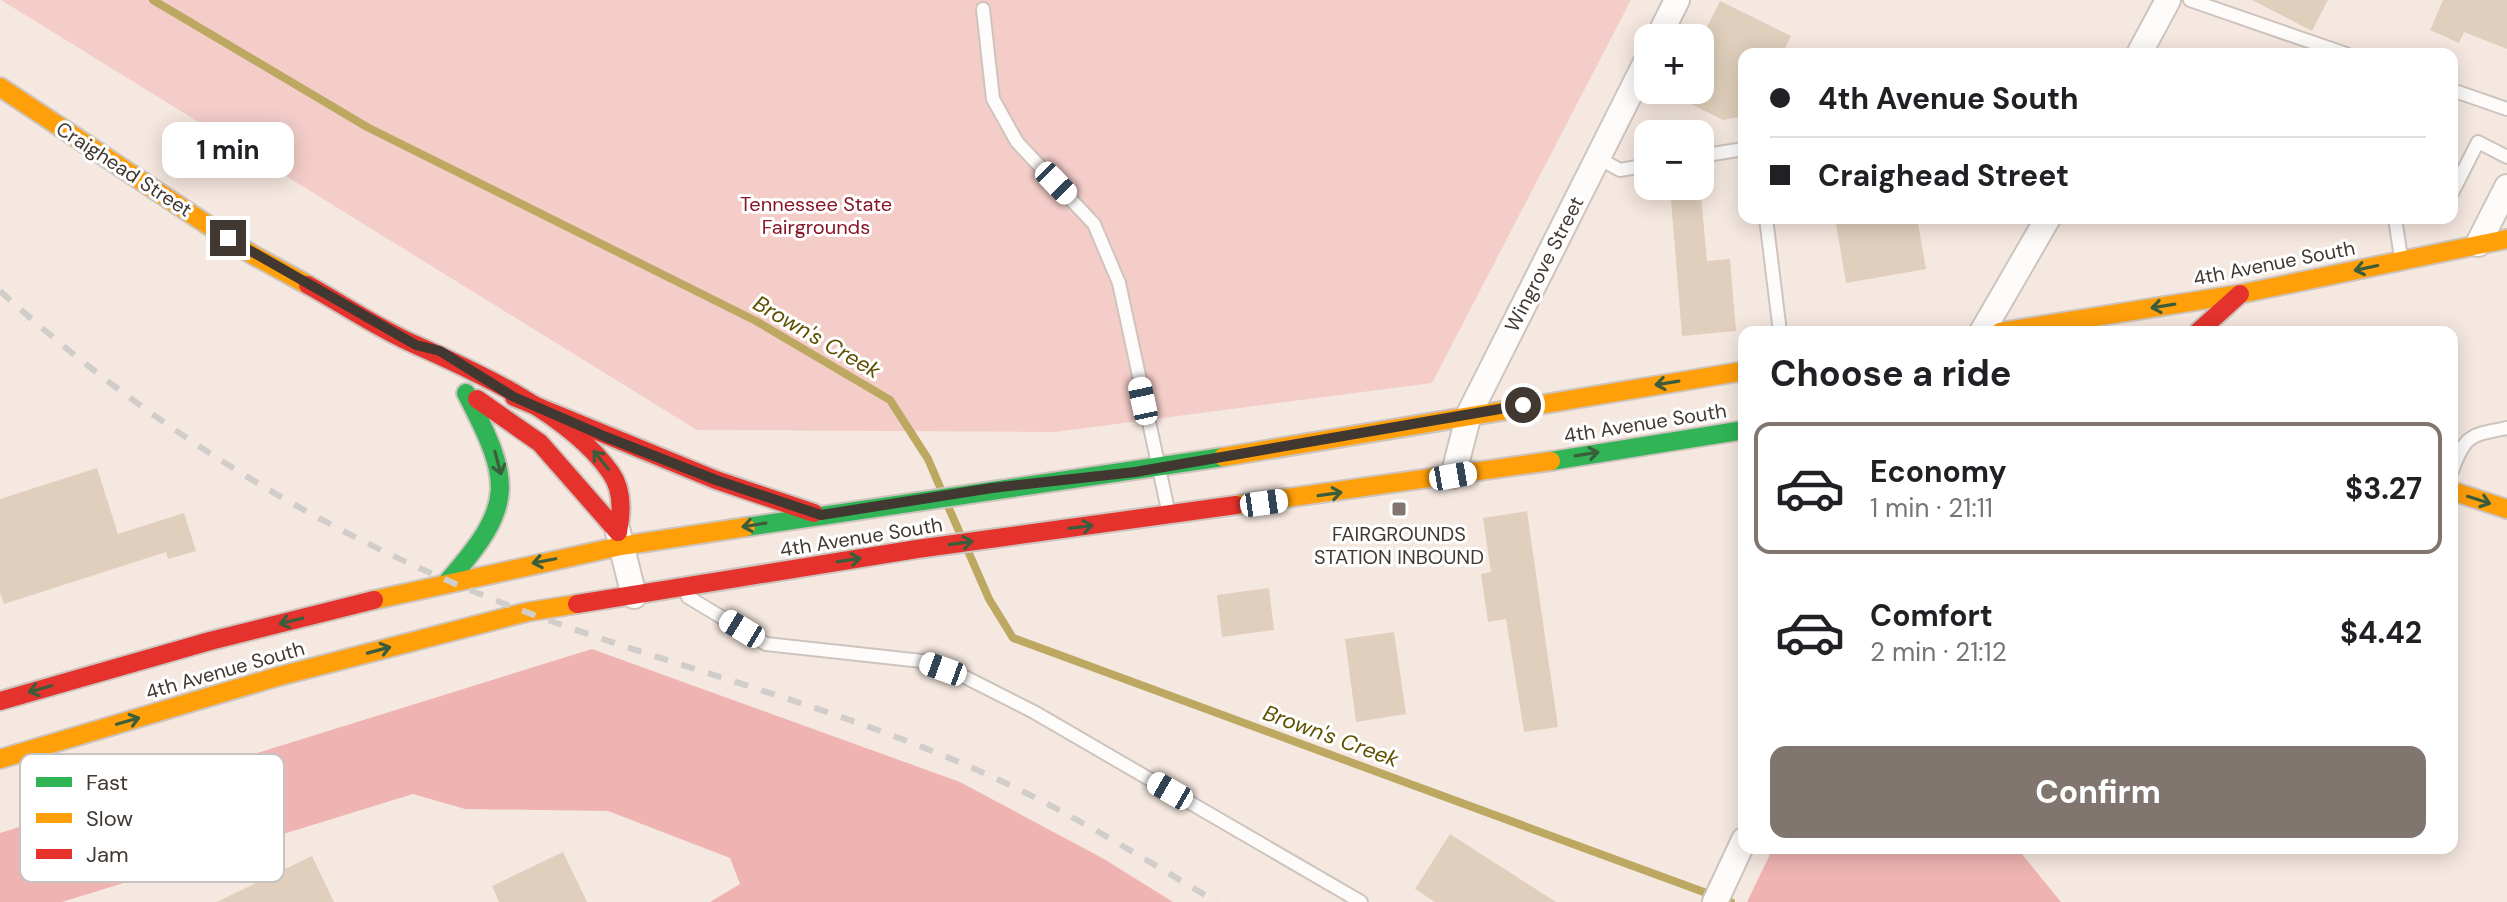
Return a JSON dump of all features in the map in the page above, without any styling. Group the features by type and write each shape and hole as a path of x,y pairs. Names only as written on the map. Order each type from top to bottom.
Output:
{"main road":[{"name":"Craighead Street","path":"0,87 253,255 416,345 440,351 578,437 611,473 624,505 620,539"},
{"name":"4th Avenue South","path":"2038,326 2240,294 2507,239"},
{"path":"2205,326 2240,294"},
{"name":"Craighead Street","path":"416,345 428,369 540,443 620,539"},
{"name":"4th Avenue South","path":"0,701 210,641 620,539 821,515 992,488 1159,468 1469,414 1738,372"},
{"path":"448,581 494,526 504,486 496,452 453,385"},
{"path":"514,397 716,480 821,515"},
{"name":"4th Avenue South","path":"0,759 444,632 527,612 917,549 1453,476 1738,431"},
{"path":"2458,493 2507,509"}],"street":[{"path":"1665,24 1677,0"},
{"path":"2142,48 2168,0"},
{"name":"Wingrove Street","path":"1453,476 1469,414 1634,86"},
{"path":"2478,244 2507,187"},
{"path":"1985,326 2045,224"},
{"name":"Craighead Street","path":"620,539 634,596"},
{"path":"1719,895 1738,853"}],"lane":[{"path":"2190,0 2329,48"},
{"path":"983,9 993,99 1017,142 1094,224 1119,283 1169,516"},
{"path":"2458,92 2507,109"},
{"path":"2458,181 2478,142 2507,157"},
{"path":"1714,154 1738,150"},
{"path":"1598,158 1620,170 1634,168"},
{"path":"1767,224 1779,326"},
{"path":"2396,224 2401,261"},
{"path":"2458,454 2462,442 2476,434 2507,428"},
{"path":"675,590 766,644 922,661 965,677 1034,712 1361,902"}],"green space":[{"name":"Tennessee State Fairgrounds","path":"1,0 1631,0 1432,383 1055,432 697,430"}],"shaded area":[{"path":"592,649 960,782 1104,859 1173,902 710,902 740,884 730,858 608,811 465,809 413,794 284,834 284,754 254,754"},
{"path":"20,827 20,882 127,882 62,902 0,902 0,833"},
{"path":"1770,854 2022,854 2061,902 1747,902"}],"building":[{"path":"2252,0 2328,0 2312,31"},
{"path":"2443,0 2507,0 2507,49 2464,32 2459,43 2430,30"},
{"path":"1720,1 1791,36 1785,48 1738,48 1738,117 1723,120 1691,104 1714,104 1714,24 1708,24"},
{"path":"1671,200 1701,200 1707,261 1730,259 1736,331 1682,336"},
{"path":"1836,224 1918,224 1926,269 1846,283"},
{"path":"97,468 118,534 184,513 196,551 168,559 166,552 4,604 0,592 0,499"},
{"path":"1527,511 1558,727 1524,732 1506,619 1488,622 1481,574 1491,572 1483,518"},
{"path":"1269,588 1274,630 1222,637 1217,595"},
{"path":"1394,632 1406,714 1356,722 1345,639"},
{"path":"1450,834 1556,902 1435,902 1415,889"},
{"path":"563,852 587,902 499,902 492,886"},
{"path":"312,856 334,902 217,902 258,882 284,882 284,870"}],"waterway":[{"name":"Brown's Creek","path":"153,0 367,127 756,321 890,400 928,459 940,487"},
{"name":"Brown's Creek","path":"947,504 959,531"},
{"name":"Brown's Creek","path":"968,551 989,599 1013,638 1731,902"}],"railway":[{"path":"0,291 59,342 183,435 314,516 383,551 526,612 817,709 932,751 1047,803 1217,902"}],"traffic: fast":[{"path":"448,581 486,532 496,511 500,492 492,449 466,393"},
{"path":"1551,461 1738,431"},
{"path":"746,527 1223,457"}],"traffic: slow":[{"path":"0,87 253,255 308,285"},
{"path":"2038,326 2240,294 2507,239"},
{"path":"1223,457 1738,372"},
{"path":"1236,505 1551,461"},
{"path":"2458,493 2507,509"},
{"path":"374,600 621,546 746,527"},
{"path":"0,759 276,677 527,612 577,604"}],"traffic: jam":[{"path":"308,285 389,332 522,397 572,432 615,480 620,501 618,532"},
{"path":"2205,326 2240,294"},
{"path":"514,397 716,480 814,513"},
{"path":"477,399 540,443 618,532"},
{"path":"577,604 917,549 1236,505"},
{"path":"0,701 210,641 374,600"}],"place":[{"name":"FAIRGROUNDS STATION INBOUND","path":"1399,509"}],"route":[{"path":"228,238 253,255 416,345 440,351 514,397 716,480 821,515 992,488 1135,472 1523,405"}]}
